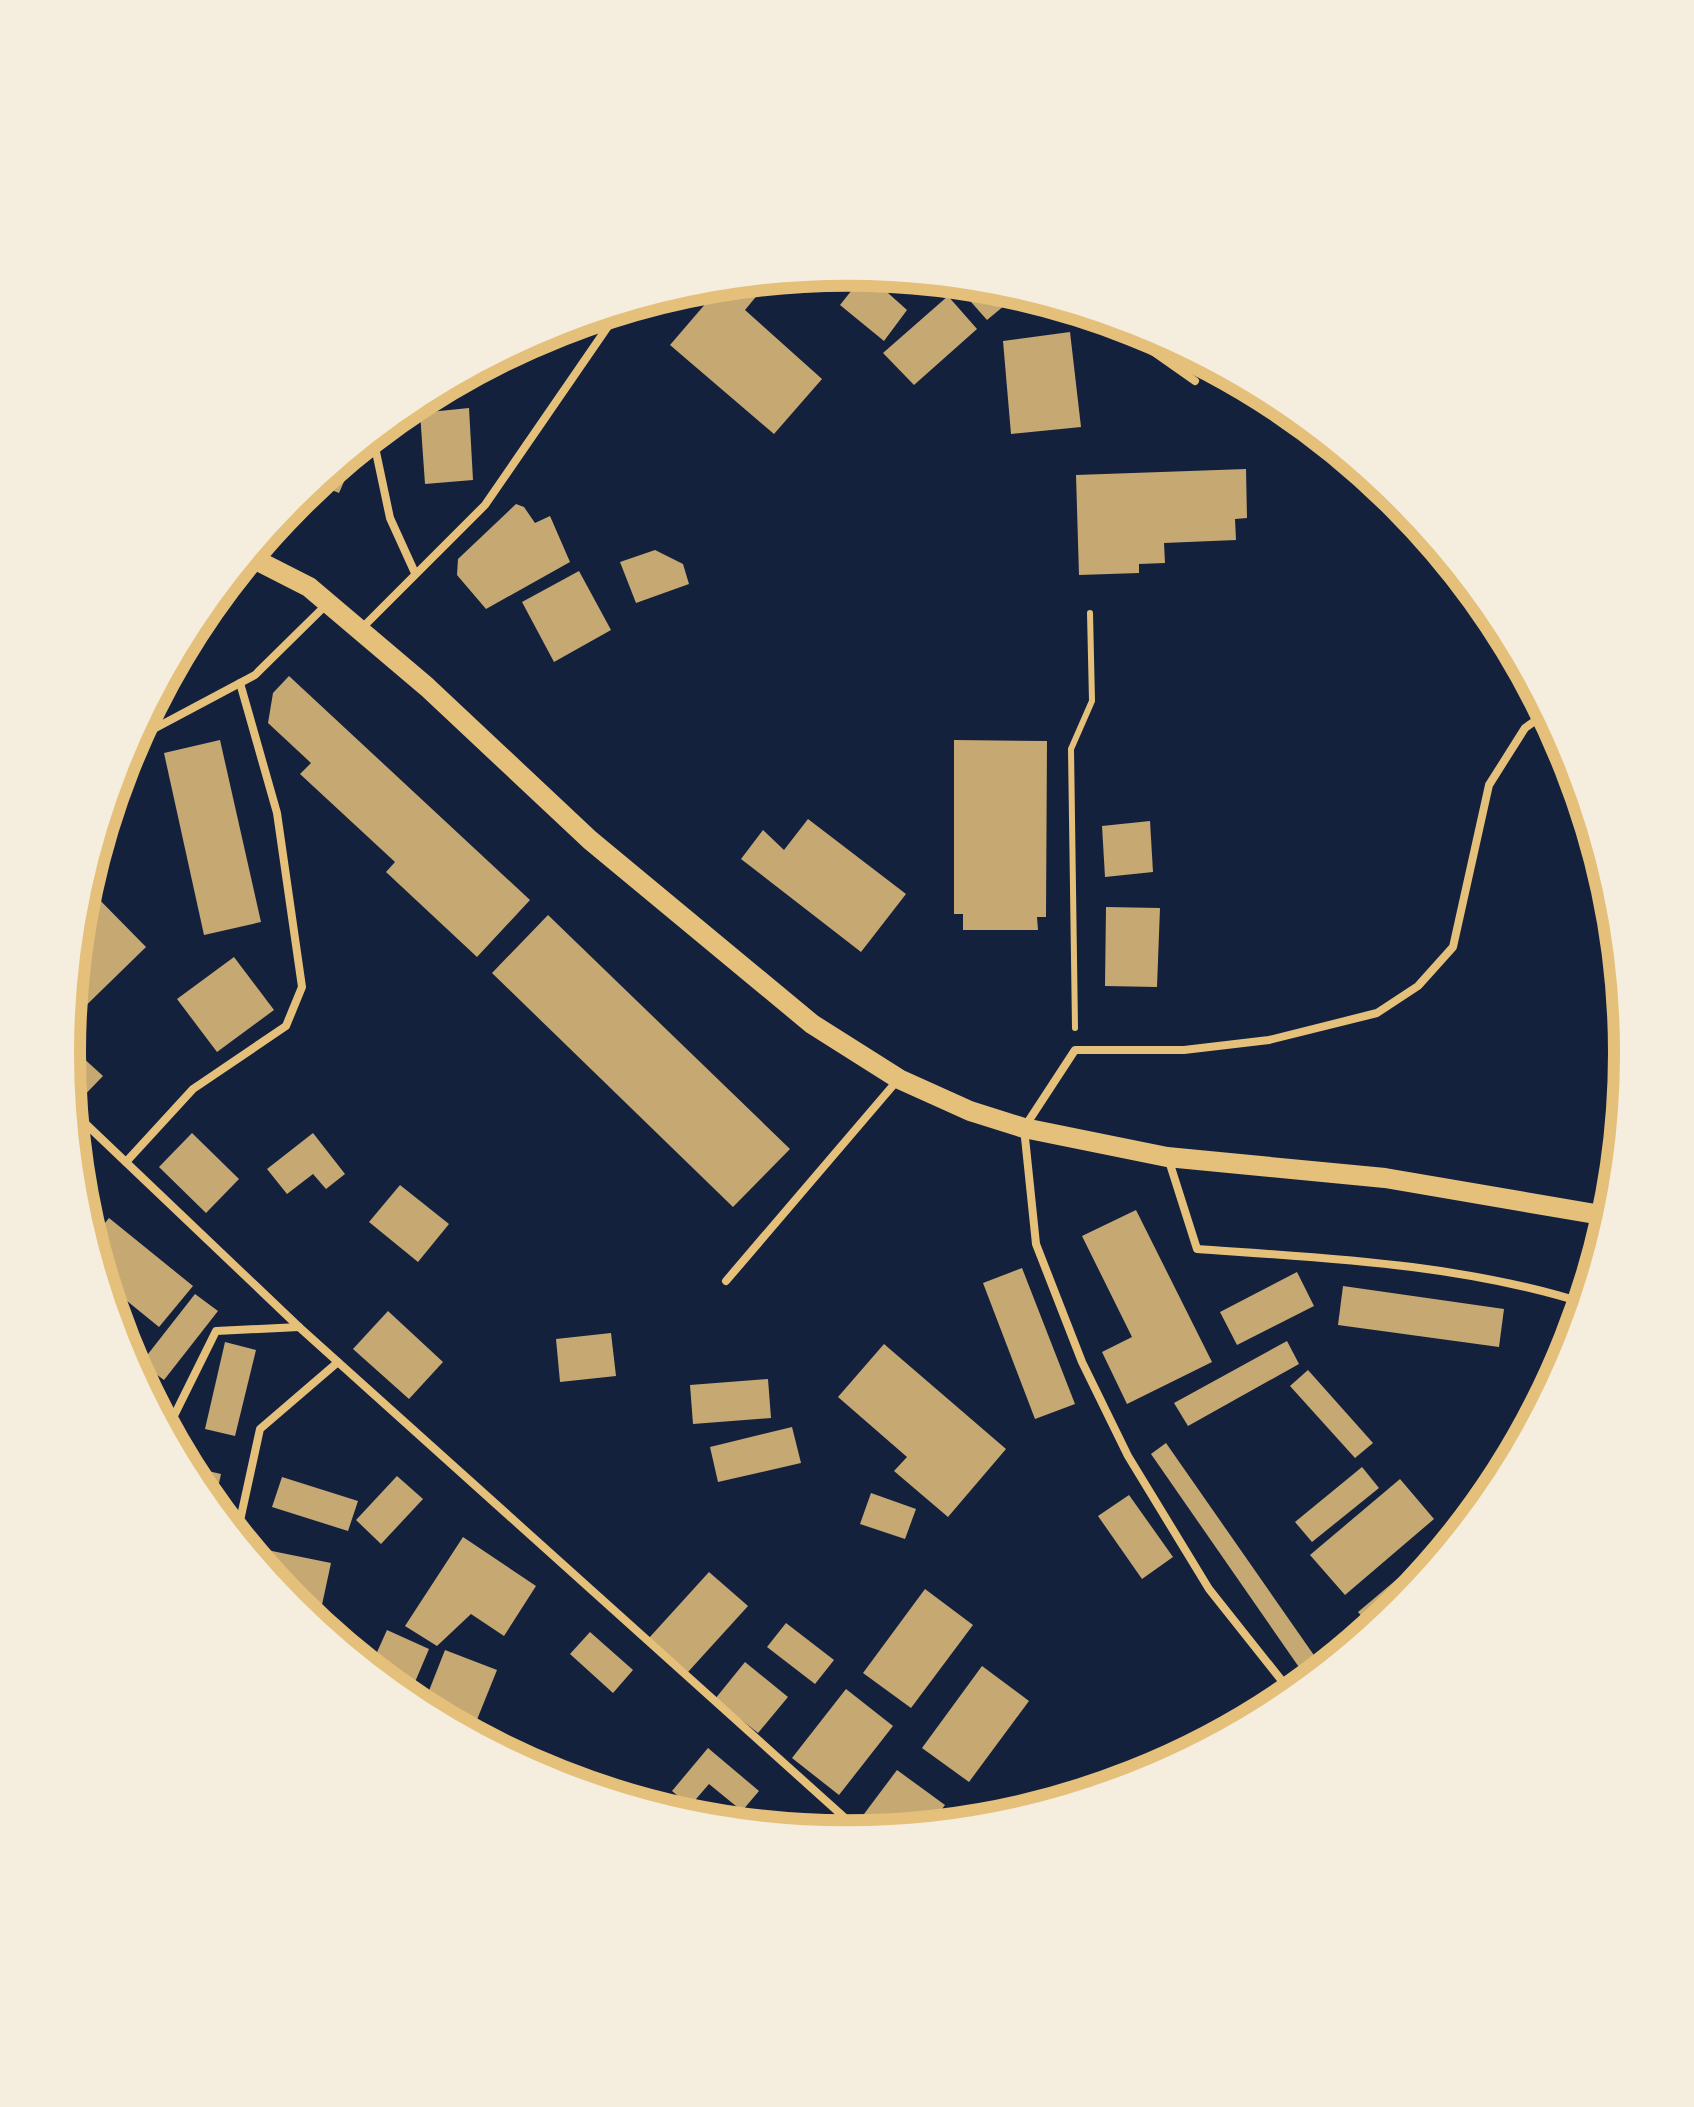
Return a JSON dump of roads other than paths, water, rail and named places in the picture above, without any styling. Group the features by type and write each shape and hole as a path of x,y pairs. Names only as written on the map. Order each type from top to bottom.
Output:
{"main road":[{"path":"259,561 310,587 590,840 812,1024 898,1078 970,1111 1024,1128 1168,1157 1385,1178 1596,1214"}],"lane":[{"path":"360,630 485,505 609,324"},
{"path":"1149,349 1195,381"},
{"path":"375,449 390,518 415,572"},
{"path":"151,731 255,675 328,604"},
{"path":"126,1162 193,1089 286,1026 302,986 278,813 240,683"},
{"path":"1284,1683 1209,1589 1128,1456 1082,1362 1036,1244 1024,1128 1075,1050 1184,1050 1269,1040 1377,1014 1418,986 1452,947 1490,785 1525,728 1537,719"},
{"path":"726,1280 898,1078"},
{"path":"84,1125 299,1327 847,1820"},
{"path":"1168,1157 1197,1249 1344,1260 1474,1278 1573,1301"},
{"path":"173,1418 216,1331 299,1327"},
{"path":"240,1522 260,1429 338,1362"}]}
